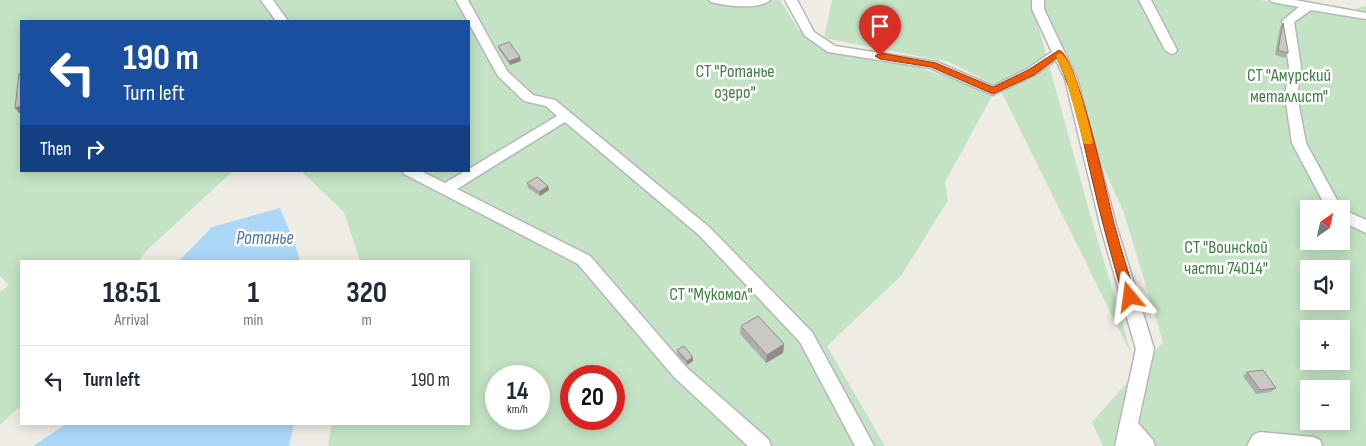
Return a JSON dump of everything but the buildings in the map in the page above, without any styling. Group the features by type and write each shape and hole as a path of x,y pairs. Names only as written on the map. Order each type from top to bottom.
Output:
{"street":[{"path":"267,0 281,20"},
{"path":"462,0 502,72 529,98 550,103 704,231 806,337 865,446"},
{"path":"715,0 729,4 764,0"},
{"path":"791,0 809,34 832,49 933,65 993,91 1031,72 1059,53"},
{"path":"1038,0 1038,9 1071,79 1082,115 1109,228 1145,349 1124,446"},
{"path":"1145,0 1171,50"},
{"path":"1276,0 1366,16"},
{"path":"1307,7 1288,21 1295,67 1291,96 1299,143 1328,200"},
{"path":"446,190 566,116"},
{"path":"411,172 584,260 680,372 762,446"},
{"path":"1350,219 1366,227"},
{"path":"1128,425 1146,446"},
{"path":"1256,446 1260,441 1313,446"}],"green space":[{"name":"СТ \"Мукомол\"","path":"0,0 780,0 798,29 827,53 917,67 976,87 992,96 945,182 948,200 901,276 827,346 885,446 328,446 332,425 470,425 470,260 360,260 344,212 302,172 470,172 470,20 20,20 20,172 232,172 144,253 140,260 20,260 20,406 0,425 0,292 9,285 0,276"},
{"path":"832,0 1031,0 1092,221 1132,356 999,87 949,62 824,38"},
{"path":"1043,0 1261,0 1347,17 1358,8 1366,6 1366,446 1103,446 1092,422 1163,342 1124,213 1098,156 1086,110 1060,43 1044,14"}],"water":[{"name":"Ротанье","path":"280,208 300,260 180,260 212,227"},
{"path":"64,425 294,425 289,446 33,446"}],"slow traffic":[{"path":"1060,56 1071,79 1088,141"}],"route":[{"path":"880,56 933,65 993,91 1031,72 1059,53 1071,79 1082,115 1109,228 1130,297"}],"park label":[{"name":"СТ \"Ротанье озеро\"","path":"735,81"},
{"name":"СТ \"Амурский металлист\"","path":"1289,85"},
{"name":"СТ \"Воинской части 74014\"","path":"1226,257"}]}
